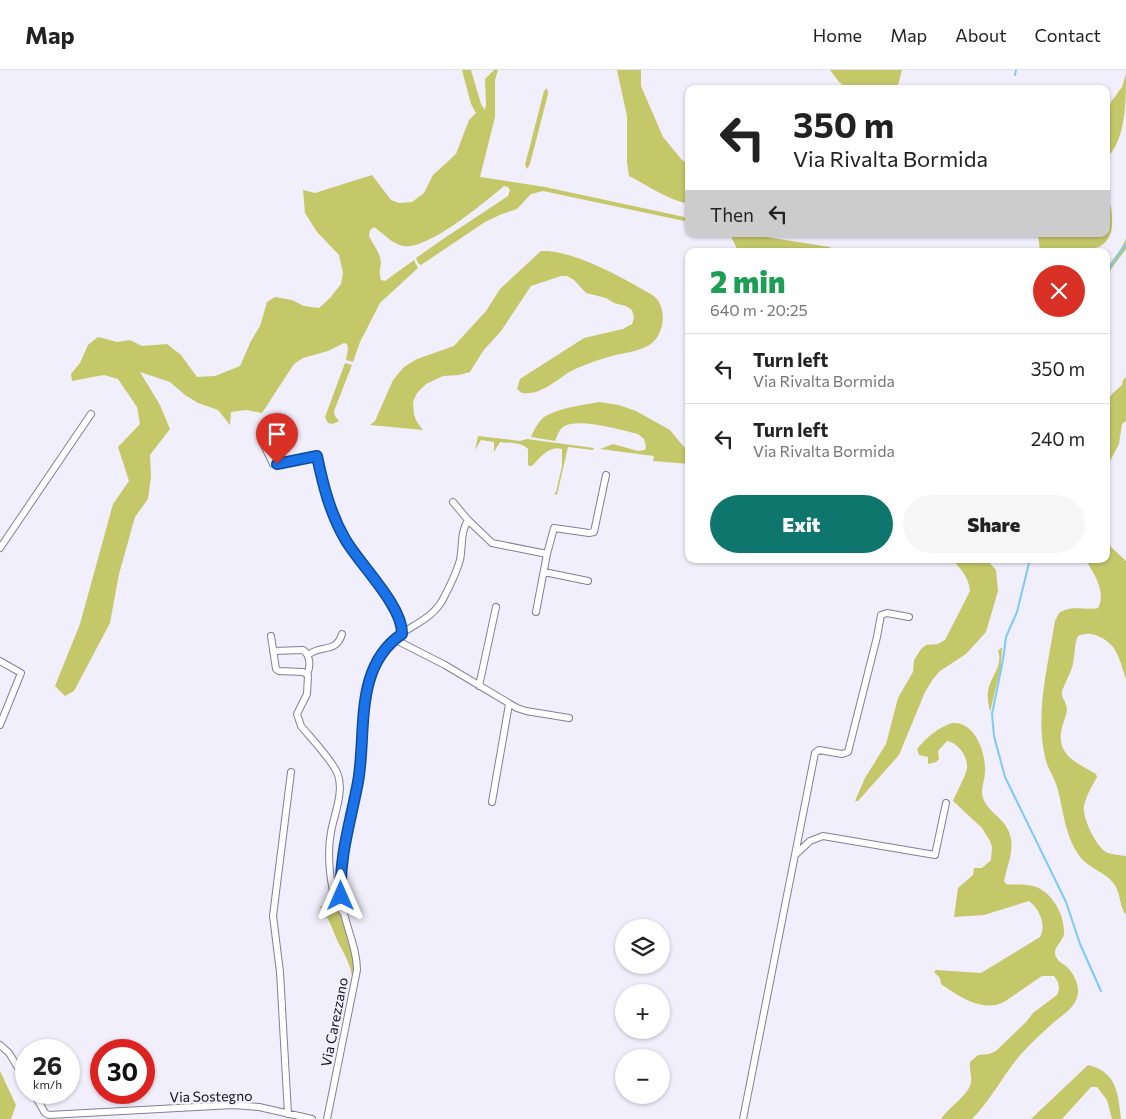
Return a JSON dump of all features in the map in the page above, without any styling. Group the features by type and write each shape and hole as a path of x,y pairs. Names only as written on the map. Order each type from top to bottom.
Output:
{"street":[{"path":"0,548 91,414"},
{"path":"262,441 273,464 317,456 324,491 339,527 359,561 395,610 402,623 402,634"},
{"path":"536,612 552,531 554,528 594,532 606,475"},
{"path":"453,502 468,520 494,544 547,554"},
{"name":"Via Carezzano","path":"327,1119 357,970 354,950 343,912 340,886 342,859 358,782 366,693 380,654 394,639 430,615 442,601 454,578 459,562 462,532 468,520"},
{"path":"544,572 588,581"},
{"path":"479,686 496,607"},
{"path":"742,1119 815,753 820,750 842,754 849,750 881,615 887,613 909,617"},
{"path":"308,655 316,650 333,647 342,634"},
{"path":"271,636 275,666 279,671 303,672 307,674"},
{"path":"394,639 441,663 509,704 526,711 568,718"},
{"path":"273,651 303,650 308,655 309,670 306,694 297,718 301,726 335,767 339,776 339,791 329,851 334,896 343,912"},
{"path":"0,661 21,673 0,724"},
{"path":"492,802 509,704"},
{"path":"288,1114 280,972 273,916 291,772"},
{"path":"795,855 810,841 823,836 935,856 946,803"},
{"path":"0,1045 9,1053 15,1063"},
{"name":"Via Sostegno","path":"40,1104 45,1113 49,1115 233,1105 259,1108 312,1119"}],"green space":[{"path":"462,70 471,70 481,104 485,110 485,79 494,70 498,70 495,80 495,117 480,177 545,187 685,217 685,221 543,191 531,194 517,209 485,222 421,265 418,263 416,258 508,196 510,190 504,186 455,224 426,241 413,246 399,245 374,227 370,230 369,236 381,260 381,280 385,281 414,260 418,268 380,303 360,342 353,362 346,360 348,349 347,344 344,343 328,351 303,358 294,364 262,413 246,410 231,412 230,425 218,410 198,403 170,382 140,372 160,405 170,429 150,455 151,476 148,499 135,517 119,574 110,623 74,691 65,696 55,686 80,624 113,504 129,481 118,447 140,424 137,407 118,379 104,375 72,381 71,374 80,363 88,345 98,337 117,342 130,340 142,346 167,344 181,355 197,377 215,376 240,366 260,326 267,302 275,297 292,300 304,306 319,308 341,284 343,273 339,255 317,232 305,213 303,190 315,193 372,175 391,200 399,203 412,202 424,193 433,175 456,154 469,120 476,113 471,104"},
{"path":"617,70 641,70 641,86 663,137 685,162 685,203 665,196 629,176 627,162 627,116"},
{"path":"830,70 902,70 898,85 843,85"},
{"path":"1126,74 1124,120 1118,142 1110,154 1110,105 1122,87"},
{"path":"547,88 548,94 530,164 527,169 525,165 544,91"},
{"path":"1110,206 1111,209 1112,222 1110,234"},
{"path":"731,237 766,237 831,248 737,248"},
{"path":"1038,237 1108,237 1105,243 1097,248 1040,248"},
{"path":"1126,238 1126,249 1110,271 1110,265"},
{"path":"541,251 579,258 618,276 654,297 662,309 663,315 661,328 656,339 648,346 639,350 602,359 573,370 538,391 522,393 517,389 520,379 584,338 623,329 632,324 634,318 632,310 626,306 586,293 574,280 567,276 561,276 531,286 501,331 483,351 470,372 443,376 426,384 417,393 413,402 414,415 423,430 370,425 375,421 393,380 404,367 417,359 454,346 486,311 500,289"},
{"path":"345,363 352,365 334,411 339,421 333,424 328,423 325,417"},
{"path":"1126,377 1126,421 1122,424 1119,444 1110,461 1110,397 1122,385"},
{"path":"599,402 619,405 636,411 670,430 685,448 685,464 653,461 654,456 600,449 613,444 638,451 645,450 646,446 644,439 638,434 599,425 570,424 562,428 555,441 531,437 544,417 571,407"},
{"path":"478,436 520,441 527,439 594,448 593,450 568,447 557,495 554,494 562,466 562,449 557,448 549,451 532,466 529,466 528,449 522,445 500,442 494,452 494,442 481,440 475,450"},
{"path":"1110,545 1126,561 1126,679 1115,649 1106,640 1094,635 1078,636 1072,668 1062,691 1067,710 1061,741 1063,748 1071,758 1096,774 1097,777 1085,802 1085,817 1094,838 1102,849 1111,854 1126,856 1126,915 1114,884 1107,876 1081,858 1072,842 1057,786 1046,761 1042,740 1042,706 1055,621 1059,613 1064,610 1098,608 1101,595 1095,576 1087,563 1110,563"},
{"path":"955,563 990,563 996,570 998,591 986,632 966,654 940,671 933,679 925,692 899,755 858,801 855,801 865,778 886,744 898,698 913,672 914,660 926,645 938,644 945,640 970,591 964,573"},
{"path":"1002,647 1001,667 990,712 988,692 998,667 998,651"},
{"path":"952,723 967,727 978,739 985,764 982,791 984,801 1006,826 1010,834 1010,857 1004,881 1006,884 1030,885 1040,889 1056,905 1062,919 1064,934 1055,954 1059,961 1071,972 1076,980 1078,989 1077,998 1073,1005 1041,1033 1023,1052 972,1119 941,1119 970,1087 970,1062 978,1055 996,1051 1033,1013 1057,995 1059,989 1058,982 1054,976 1042,976 1004,1002 988,1006 971,1002 955,993 941,984 940,978 934,972 936,970 981,973 1040,937 1043,927 1039,912 1029,901 984,915 954,917 958,888 973,875 974,868 982,868 991,860 992,847 982,828 953,801 967,768 966,759 962,751 955,744 947,741 938,751 939,759 928,764 928,757 919,755 917,749 933,733"},
{"path":"319,906 335,908 344,922 352,951 354,978 330,923"},
{"path":"1088,1065 1098,1068 1110,1078 1117,1092 1121,1119 1112,1119 1107,1100 1097,1087 1091,1087 1062,1119 1031,1119"},
{"path":"0,1071 16,1105 11,1119 0,1119"}],"waterway":[{"path":"1015,75 1016,70"},
{"path":"1110,267 1126,244"},
{"path":"1029,563 1017,612 1006,637 992,714 994,736 1005,777 1066,902 1080,944 1101,991"}],"route":[{"path":"277,464 317,456 322,484 329,505 344,537 359,561 387,597 402,626 402,634 391,641 382,652 367,688 358,782 342,859 341,896"}]}
